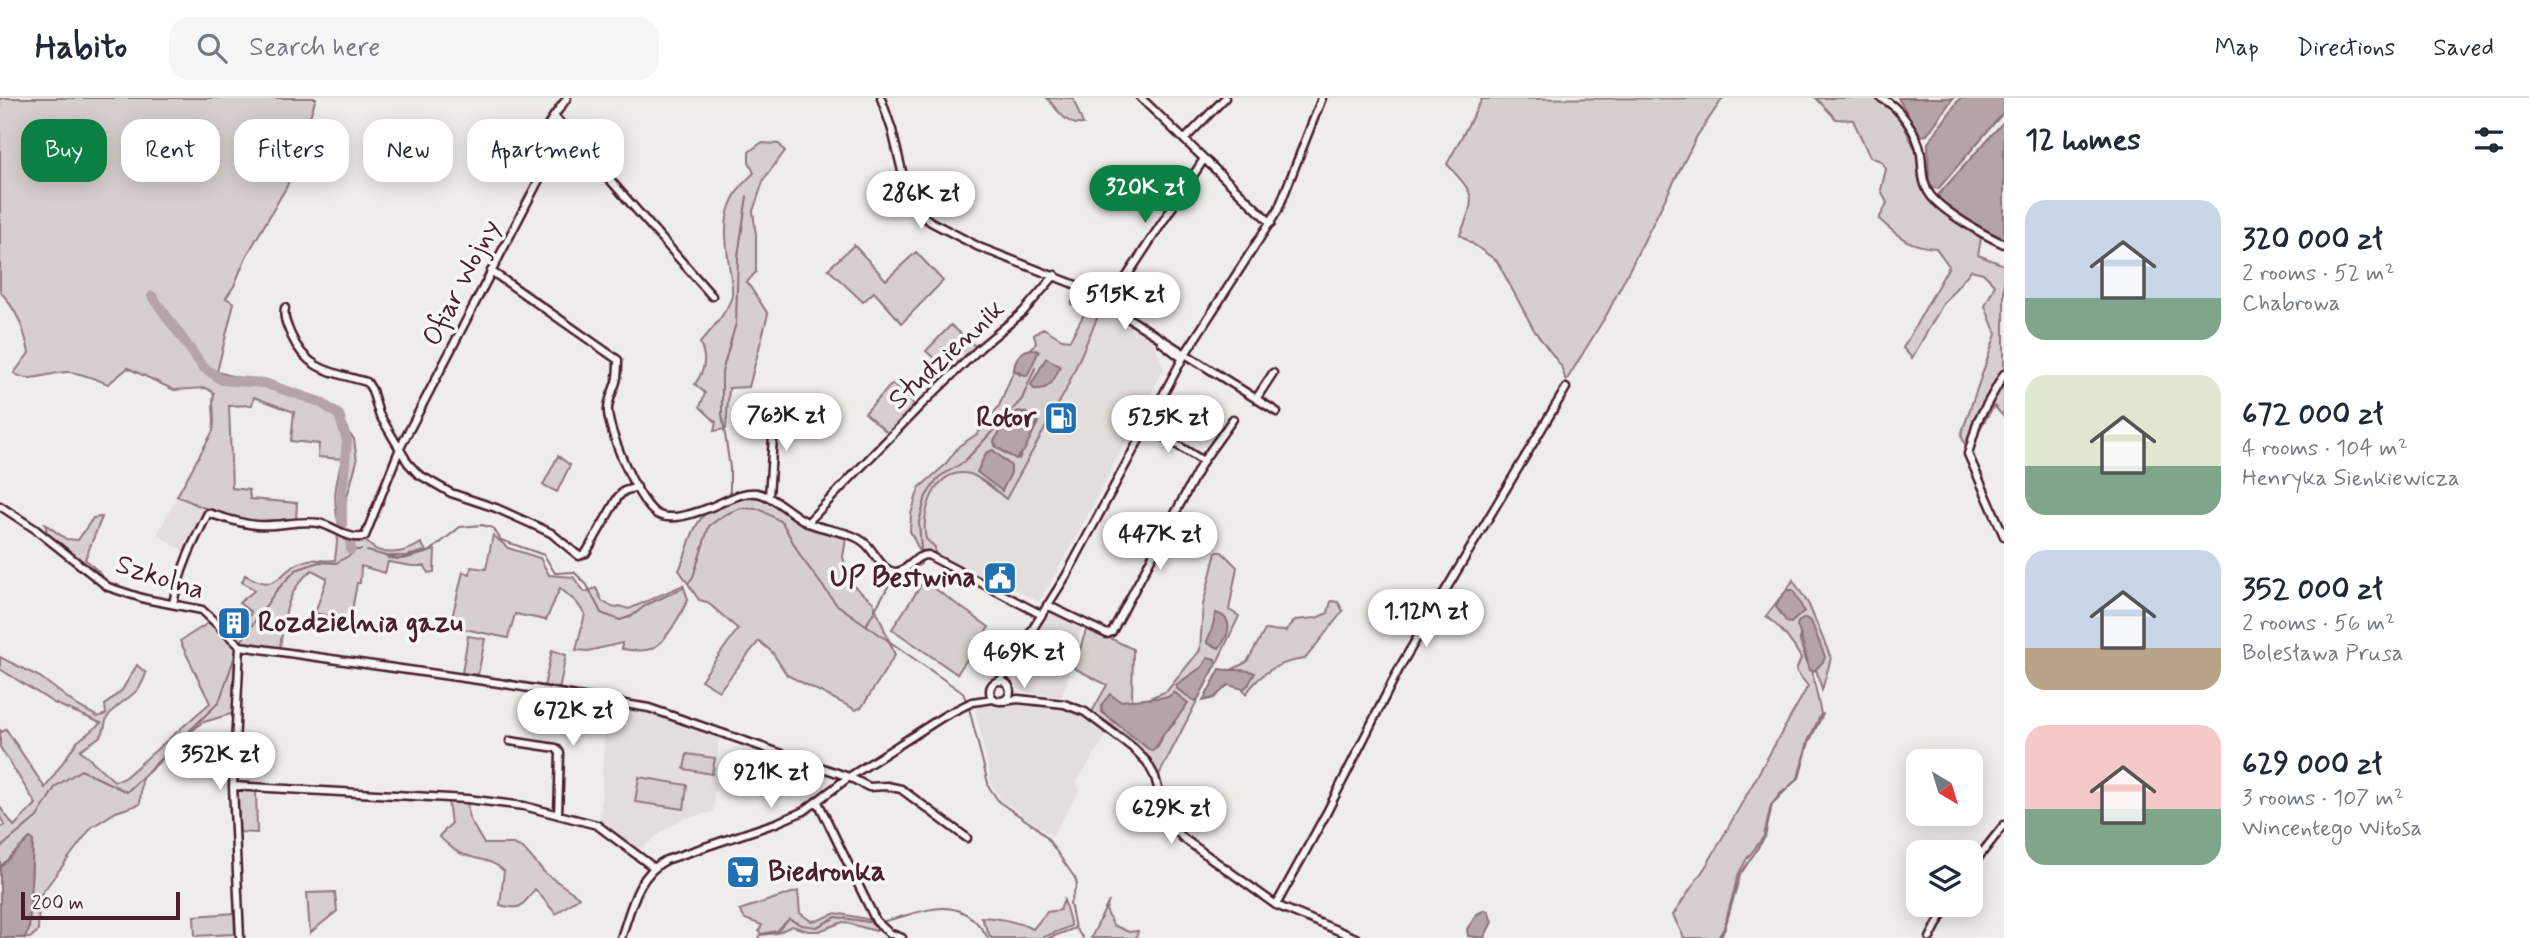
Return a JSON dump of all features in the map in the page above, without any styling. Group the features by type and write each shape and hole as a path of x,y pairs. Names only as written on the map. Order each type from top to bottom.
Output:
{"street":[{"name":"Ofiar Wojny","path":"173,604 177,583 189,550 208,513 258,526 316,522 361,538 365,536 400,448 543,172 547,161 544,139 554,116 567,98"},
{"path":"881,98 892,130 908,196 920,214 979,247 1076,285 1276,412"},
{"path":"1141,98 1270,223"},
{"path":"1185,139 1225,98"},
{"path":"972,702 1000,681 1066,576 1175,373 1182,351 1270,223 1284,198 1322,98"},
{"path":"1881,98 1893,104 1909,128 1920,151 1922,175 1932,197 1971,225 2004,244"},
{"path":"554,116 712,296"},
{"path":"1108,305 1204,159"},
{"path":"491,271 618,360 617,379 607,410 609,422 620,454 646,505 656,514 668,518 698,512 743,493 753,492 769,497 807,523 836,530 864,542 889,570 897,572 906,569 915,558 928,555 1042,615"},
{"name":"Studziennik","path":"807,523 920,406 981,347 1023,312 1055,275"},
{"path":"285,308 284,318 300,353 316,367 367,382 379,414 408,463 418,474 435,485 551,533 579,556 586,553 618,497 624,491 637,487"},
{"path":"1175,373 1182,351"},
{"path":"1256,399 1273,373"},
{"path":"2004,374 1978,420 1968,454 2004,536"},
{"path":"1276,905 1327,812 1401,665 1566,388"},
{"path":"769,497 775,407"},
{"path":"1047,605 1107,634 1112,632 1203,461 1233,419"},
{"path":"1147,426 1203,461"},
{"name":"Szkolna","path":"0,506 35,529 108,587 145,599 202,610 240,646"},
{"path":"240,938 233,786 240,646 499,683 649,708 849,778 869,788 887,786 901,789 967,838"},
{"path":"1004,701 1010,695 1009,676 1016,657"},
{"path":"1000,681 1019,695 1032,700"},
{"path":"991,688 993,699"},
{"path":"621,938 635,897 653,867 666,860 789,818 818,802 919,730 964,705 993,699 1032,700 1074,706 1133,748 1147,762 1153,772 1162,810 1174,830 1276,905 1356,938"},
{"path":"510,740 556,748 560,753 558,815"},
{"path":"233,786 467,799 524,806 597,825 653,867"},
{"path":"818,802 878,923 888,935 902,938"},
{"path":"1983,852 2004,825"},
{"path":"1930,938 1941,917"}],"shaded area":[{"path":"0,98 316,98 309,119 234,119 234,182 288,182 226,298 234,303 217,372 298,393 343,414 345,429 354,439 357,461 343,511 345,530 340,529 335,502 342,459 318,457 319,444 291,441 294,412 254,397 252,405 229,406 232,488 249,490 250,499 297,503 296,519 251,522 209,510 177,496 213,431 214,393 206,388 174,390 128,368 108,384 69,372 34,378 20,376 14,373 29,353 25,335 11,305 0,291"},
{"path":"1047,98 1073,98 1083,124 1067,120"},
{"path":"1723,98 1697,136 1607,314 1566,381 1561,366 1534,330 1497,261 1460,235 1469,211 1470,196 1447,164 1482,99"},
{"path":"1816,98 1875,98 1885,102 1903,124 1918,155 1919,181 1931,200 1981,238 1978,255 2004,265 2004,417 1994,406 1967,449 1961,435 1996,334 1985,306 1995,285 1983,273 1971,270 1943,304 1912,358 1903,348 1949,266 1936,248 1904,240 1879,219 1887,203 1881,190 1886,169 1881,161 1870,157 1853,120 1836,119"},
{"path":"1898,98 1953,98 1927,135 1921,136"},
{"path":"1960,98 2004,98 2004,112 1938,189 1932,187 1929,180 1928,143"},
{"path":"2004,121 2004,240 1974,224 1939,199 1938,195"},
{"path":"761,143 779,144 785,151 764,179 753,211 756,272 747,282 768,314 749,387 729,388 726,429 714,431 716,422 700,407 705,393 695,384 704,364 700,343 721,317 731,299 732,286 726,243 727,218 735,195 754,173 749,162 749,152"},
{"path":"854,245 886,280 916,252 943,281 902,323 874,292 863,302 828,269"},
{"path":"1078,292 1102,307 1065,392 1006,499 970,474 958,473 948,477 933,493 926,517 926,539 935,547 935,555 920,552 910,531 911,514 919,488 944,466 959,446 977,434 999,406 1014,370 1020,375 1039,351 1031,349 1036,343 1034,335 1043,328 1062,339 1070,340 1088,307 1071,304","holes":["1012,414 1037,422 1019,459 995,446 994,441"]},
{"path":"1102,307 1153,341 1164,369 1039,602 989,576 986,580 935,555 934,547 926,539 924,515 934,493 945,477 953,472 972,474 1007,499 1065,392"},
{"path":"951,325 976,347 951,374 926,351"},
{"path":"1031,349 1039,351 1027,376 1014,370 1021,353"},
{"path":"1046,358 1060,366 1048,386 1034,389 1031,385"},
{"path":"892,384 916,406 890,435 865,413"},
{"path":"1019,411 1038,422 1024,451 1016,459 997,447 994,441 1012,414"},
{"path":"993,450 1011,466 1011,473 1002,491 977,472 986,453"},
{"path":"558,456 570,465 557,492 543,485"},
{"path":"177,496 209,510 185,552 157,535"},
{"path":"744,496 767,499 846,539 843,557 851,584 873,602 895,655 862,707 856,710 787,675 772,652 759,641 719,691 701,680 738,629 707,602 699,600 679,570 692,534 704,515"},
{"path":"102,517 85,559 99,572 101,578 48,536 45,524 66,539 78,540 93,518"},
{"path":"338,533 358,542 366,541 385,552 400,552 421,543 426,551 388,558 404,559 435,550 434,572 428,573 425,566 388,562 385,573 361,566 360,583 357,583 350,621 315,613 327,578 312,570 297,586 288,605 280,648 242,644 237,640 251,612 239,603 255,590 242,582 245,575 257,581 273,582 297,564 308,560 335,560"},
{"path":"493,535 508,548 540,558 549,575 573,577 585,592 596,588 602,601 614,608 619,606 629,609 683,585 688,599 662,641 651,649 644,650 622,649 622,643 588,651 576,650 585,614 560,588 546,620 515,614 508,638 450,626 463,572 470,574 471,567 486,569"},
{"path":"1216,552 1222,552 1237,567 1229,610 1239,616 1216,665 1214,659 1206,662 1176,685 1195,701 1198,699 1159,775 1139,747 1092,712 1107,685 1074,668 1087,627 1133,649 1132,700 1101,705 1102,712 1152,751 1158,747 1164,733 1175,723 1169,697 1147,699 1167,691 1200,650 1203,605"},
{"path":"1793,580 1809,605 1831,658 1822,690 1816,669 1821,663 1823,653 1800,631 1800,641 1809,670 1812,671 1821,714 1808,741 1798,778 1771,805 1764,836 1738,875 1724,928 1718,938 1684,938 1673,915 1708,863 1808,686 1796,671 1801,658 1798,652 1786,635 1766,616 1779,599 1776,607 1793,591 1787,590"},
{"path":"924,581 989,627 957,674 892,629"},
{"path":"1787,590 1793,590 1804,611 1791,623 1787,622 1776,607"},
{"path":"1331,601 1338,602 1343,611 1305,659 1271,669 1246,694 1243,689 1248,685 1229,671 1247,662 1265,630 1286,631 1295,620 1316,618 1328,613"},
{"path":"1050,611 1082,627 1062,697 1030,693 1018,689 1015,685 1027,666 1022,662 1027,647"},
{"path":"1216,613 1222,615 1228,623 1225,638 1219,648 1207,643"},
{"path":"1805,618 1811,621 1825,657 1814,671 1809,670 1797,626 1798,622"},
{"path":"210,622 238,648 234,713 201,723 142,778 140,804 116,812 92,827 39,897 38,931 30,938 24,938 29,929 33,840 30,838 0,867 0,828 5,825 0,817 0,807 14,826 36,804 0,747 0,730 2,732 6,729 45,788 77,742 101,723 54,703 0,669 0,657 40,677 78,706 98,717 106,714 105,705 122,690 137,665 146,673 143,682 133,694 107,718 100,736 80,750 114,781 123,779 210,703 180,641"},
{"path":"468,636 485,639 478,675 462,673"},
{"path":"552,650 566,655 559,690 544,687"},
{"path":"1208,657 1215,659 1216,665 1195,701 1177,689 1176,685 1202,667"},
{"path":"1220,669 1255,673 1243,689 1228,685 1214,698 1203,701"},
{"path":"1174,692 1188,703 1151,751 1102,712 1101,705 1110,694 1120,701 1168,697"},
{"path":"606,704 650,712 719,738 713,812 683,819 639,851 600,822"},
{"path":"1030,705 1077,711 1108,733 1077,782 1080,790 1052,836 1001,800 992,785 974,706"},
{"path":"687,754 715,758 712,774 684,769"},
{"path":"639,777 687,785 684,809 635,802"},
{"path":"237,789 256,791 257,833 238,832"},
{"path":"448,800 467,801 469,818 484,844 513,844 523,848 545,873 579,897 556,914 535,889 521,906 500,905 504,871 489,862 458,852 439,836 451,824"},
{"path":"30,838 33,840 29,930 24,938 0,938 0,867"},
{"path":"798,891 800,913 811,921 836,913 871,920 877,929 876,931 843,922 819,931 792,926 777,933 762,935 759,931 762,925 745,919 739,910"},
{"path":"335,892 337,911 310,933 307,893"},
{"path":"1064,900 1071,926 1042,938 991,938 981,917 1008,920 1033,929 1047,912 1060,910"},
{"path":"1109,901 1106,910 1113,925 1129,932 1138,931 1136,938 1091,938"},
{"path":"1485,910 1492,922 1484,938 1468,936 1467,929 1477,914"},
{"path":"234,913 235,934 195,936 194,916"}],"waterway":[{"path":"730,495 730,468 722,414 722,372 736,323 738,256 747,196"},
{"path":"152,296 203,367 222,380 264,383 320,402 339,415 347,441 342,529 350,541 351,550"},
{"path":"921,550 919,522 926,496 939,477 964,462 1022,399 1035,368"},
{"path":"689,582 709,526 724,515 741,508 759,509 782,522 801,557 836,604 963,693 967,703"},
{"path":"367,551 398,559 418,555 429,552 460,527 482,525 493,528 501,540 544,555 555,573 574,572 587,585 601,613 620,620 683,588"},
{"path":"240,643 276,591 296,570 319,562 336,563 352,554 351,550 361,550"},
{"path":"867,624 890,583 921,564 921,561"},
{"path":"0,848 37,817 56,786 81,770 127,792 219,702 236,653"},
{"path":"969,708 989,787 999,802 1036,827 1047,838 1075,878 1077,884 1070,903 1075,928"},
{"path":"1720,938 1740,875 1765,837 1772,805 1779,795 1799,778 1809,742 1823,714"},
{"path":"880,922 925,910 952,909 965,913 988,938"},
{"path":"758,938 761,934 777,931 789,919 802,925 817,927 836,917 875,923"},
{"path":"1049,938 1075,928 1083,938"}],"place":[{"name":"Rotor","path":"1061,418"},
{"name":"UP Bestwina","path":"1000,578"},
{"name":"Rozdzielnia gazu","path":"234,623"},
{"name":"Biedronka","path":"743,872"}]}
